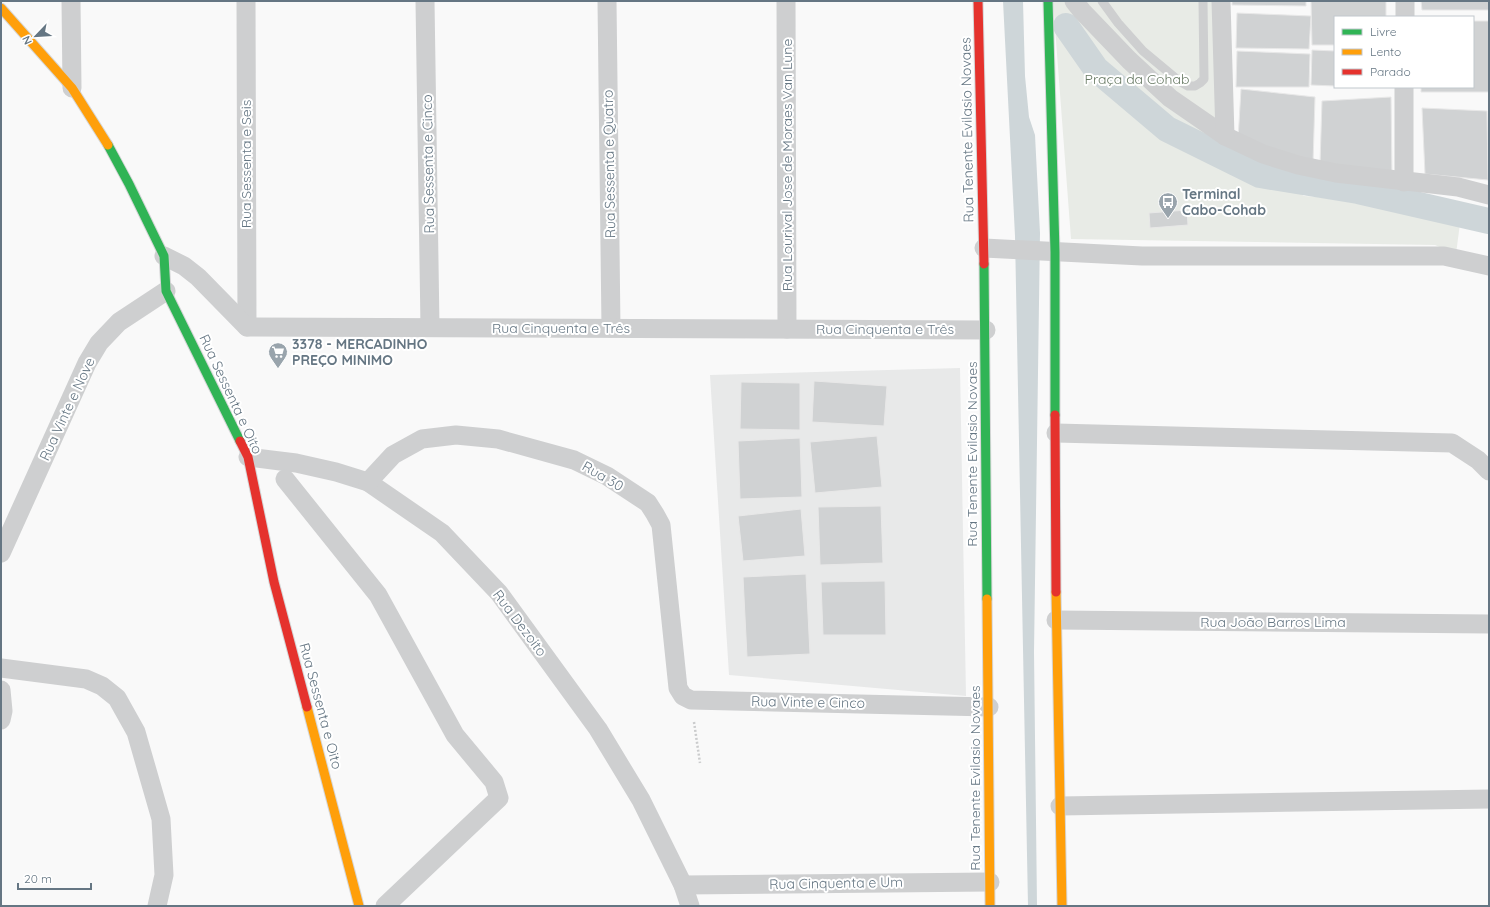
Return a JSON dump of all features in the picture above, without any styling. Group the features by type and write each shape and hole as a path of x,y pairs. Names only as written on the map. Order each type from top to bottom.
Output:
{"street":[{"path":"71,1 72,88"},
{"name":"Rua Sessenta e Seis","path":"246,1 247,327"},
{"name":"Rua Sessenta e Cinco","path":"425,1 430,327"},
{"name":"Rua Sessenta e Quatro","path":"607,1 611,328"},
{"name":"Rua Lourival Jose de Moraes Van Lune","path":"786,1 787,329"},
{"name":"Rua Tenente Evilasio Novaes","path":"978,1 986,330 985,454 989,707 990,906"},
{"path":"1048,1 1049,251 1056,434 1056,620 1062,906"},
{"path":"1074,1 1082,12 1129,60 1170,98 1225,136 1263,154 1298,165 1336,173 1458,187 1489,195"},
{"path":"1221,1 1225,136"},
{"path":"1405,1 1405,16"},
{"name":"Rua Sessenta e Oito","path":"1,8 72,88 106,141 130,184 164,256 166,291 248,457 274,582 359,906"},
{"path":"1404,88 1404,182"},
{"path":"984,248 1150,256 1444,256 1489,266"},
{"path":"164,256 184,266 198,277 247,327"},
{"name":"Rua Vinte e Nove","path":"1,553 91,356 100,343 119,322 166,291"},
{"name":"Rua Cinquenta e Três","path":"247,327 986,330"},
{"path":"1056,434 1452,443 1478,460 1489,471"},
{"name":"Rua 30","path":"368,482 393,455 403,448 422,439 456,435 498,439 574,460 607,476 648,503 661,525 678,688 683,696 691,700"},
{"name":"Rua Dezoito","path":"248,457 296,463 336,472 368,482 442,532 499,593 598,729 641,800 683,885 690,906"},
{"path":"286,479 378,595 455,735 494,782 498,798 385,906"},
{"name":"Rua João Barros Lima","path":"1056,620 1489,624"},
{"path":"1,668 86,679 102,686 117,698 136,732 161,819 164,875 157,906"},
{"path":"1,690 3,711 1,720"},
{"name":"Rua Vinte e Cinco","path":"691,700 989,707"},
{"path":"1060,806 1489,799"},
{"name":"Rua Cinquenta e Um","path":"683,885 990,882"}],"lane":[{"path":"1102,1 1118,23 1143,51 1179,81 1188,86 1195,86 1204,79 1203,1"}],"path":[{"path":"691,700 700,763"}],"shaded area":[{"path":"1003,1 1023,1 1025,76 1029,117 1035,135 1040,233 1034,652 1037,906 1028,906 1015,236"},
{"path":"960,368 966,696 729,675 710,375"}],"green space":[{"name":"Praça da Cohab","path":"1053,1 1214,1 1216,140 1304,196 1462,208 1456,254 1435,245 1071,239"}],"building":[{"path":"1232,1 1306,1 1306,6 1232,5"},
{"path":"1311,1 1386,1 1386,16 1334,16 1334,45 1312,45"},
{"path":"1421,1 1489,1 1489,10 1422,10"},
{"path":"1237,13 1311,16 1309,49 1236,48"},
{"path":"1474,21 1489,21 1489,92 1421,92 1421,88 1474,88"},
{"path":"1312,50 1334,51 1334,86 1311,85"},
{"path":"1237,51 1310,54 1309,87 1236,87"},
{"path":"1241,89 1315,97 1313,163 1238,140"},
{"path":"1391,97 1392,177 1320,164 1322,101"},
{"path":"1422,108 1487,111 1488,180 1425,174"},
{"name":"Terminal Cabo-Cohab","path":"1187,210 1188,225 1150,228 1149,213"},
{"path":"814,381 887,386 884,426 812,422"},
{"path":"741,382 800,383 800,430 740,429"},
{"path":"877,436 882,487 815,493 810,442"},
{"path":"800,438 802,497 740,499 738,441"},
{"path":"881,506 883,563 820,565 818,507"},
{"path":"801,509 805,556 743,561 738,516"},
{"path":"806,574 810,654 747,657 743,577"},
{"path":"885,581 886,635 823,635 821,582"}],"waterway":[{"path":"1066,26 1096,69 1167,129 1260,175 1358,191 1489,221"}],"traffic: fast":[{"path":"1048,1 1055,252 1055,415"},
{"path":"108,145 164,256 166,291 240,441"},
{"path":"984,264 987,599"}],"traffic: slow":[{"path":"1,8 72,88 108,145"},
{"path":"1056,592 1062,906"},
{"path":"987,599 990,906"},
{"path":"307,707 359,906"}],"traffic: jam":[{"path":"978,1 984,264"},
{"path":"1055,415 1056,592"},
{"path":"240,441 248,457 274,582 307,707"}],"place":[{"name":"Terminal Cabo-Cohab","path":"1168,219"},
{"name":"3378 - MERCADINHO PREÇO MINIMO","path":"278,369"}]}
